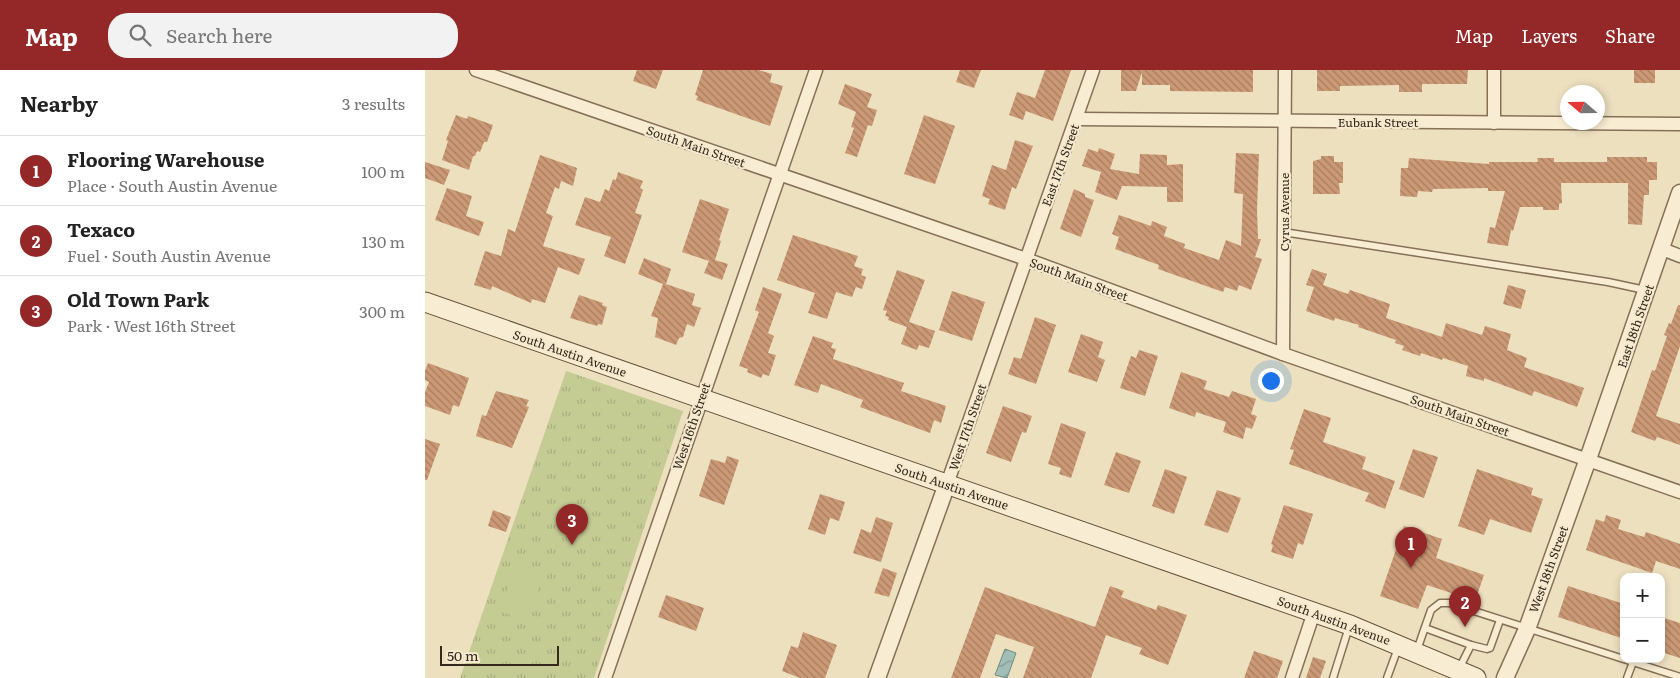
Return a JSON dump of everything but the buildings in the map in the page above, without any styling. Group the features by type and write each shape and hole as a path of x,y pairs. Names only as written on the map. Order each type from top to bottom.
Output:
{"main road":[{"name":"South Austin Avenue","path":"425,302 1314,612 1417,651 1476,678"}],"street":[{"name":"South Main Street","path":"476,70 1026,259 1283,354 1680,492"},
{"name":"West 16th Street","path":"605,678 700,399 816,70"},
{"name":"East 17th Street","path":"1026,259 1093,70"},
{"name":"Cyrus Avenue","path":"1283,354 1285,70"},
{"path":"1494,123 1495,70"},
{"name":"Eubank Street","path":"1077,119 1680,124"},
{"name":"East 18th Street","path":"1588,459 1680,193"},
{"path":"1662,249 1680,256"},
{"name":"West 17th Street","path":"877,678 1026,259"},
{"name":"West 18th Street","path":"1505,678 1527,629 1588,459"},
{"path":"1291,678 1314,612"}],"lane":[{"path":"1283,232 1608,282 1647,290"},
{"path":"1417,651 1431,610 1440,602 1620,658"},
{"path":"1425,628 1487,649 1490,648 1500,620"},
{"path":"1333,678 1350,625"},
{"path":"1387,678 1399,644"},
{"path":"1459,670 1471,645"},
{"path":"1627,678 1633,663"},
{"path":"1636,663 1680,677"}],"green space":[{"path":"566,371 683,411 594,678 460,678"},
{"path":"517,563 544,573 526,621 499,611"}],"water":[{"path":"1005,649 1016,653 1007,678 995,675"}],"place":[{"name":"Old Town Park","path":"572,545"},
{"name":"Flooring Warehouse","path":"1411,568"},
{"name":"Texaco","path":"1465,627"}]}
